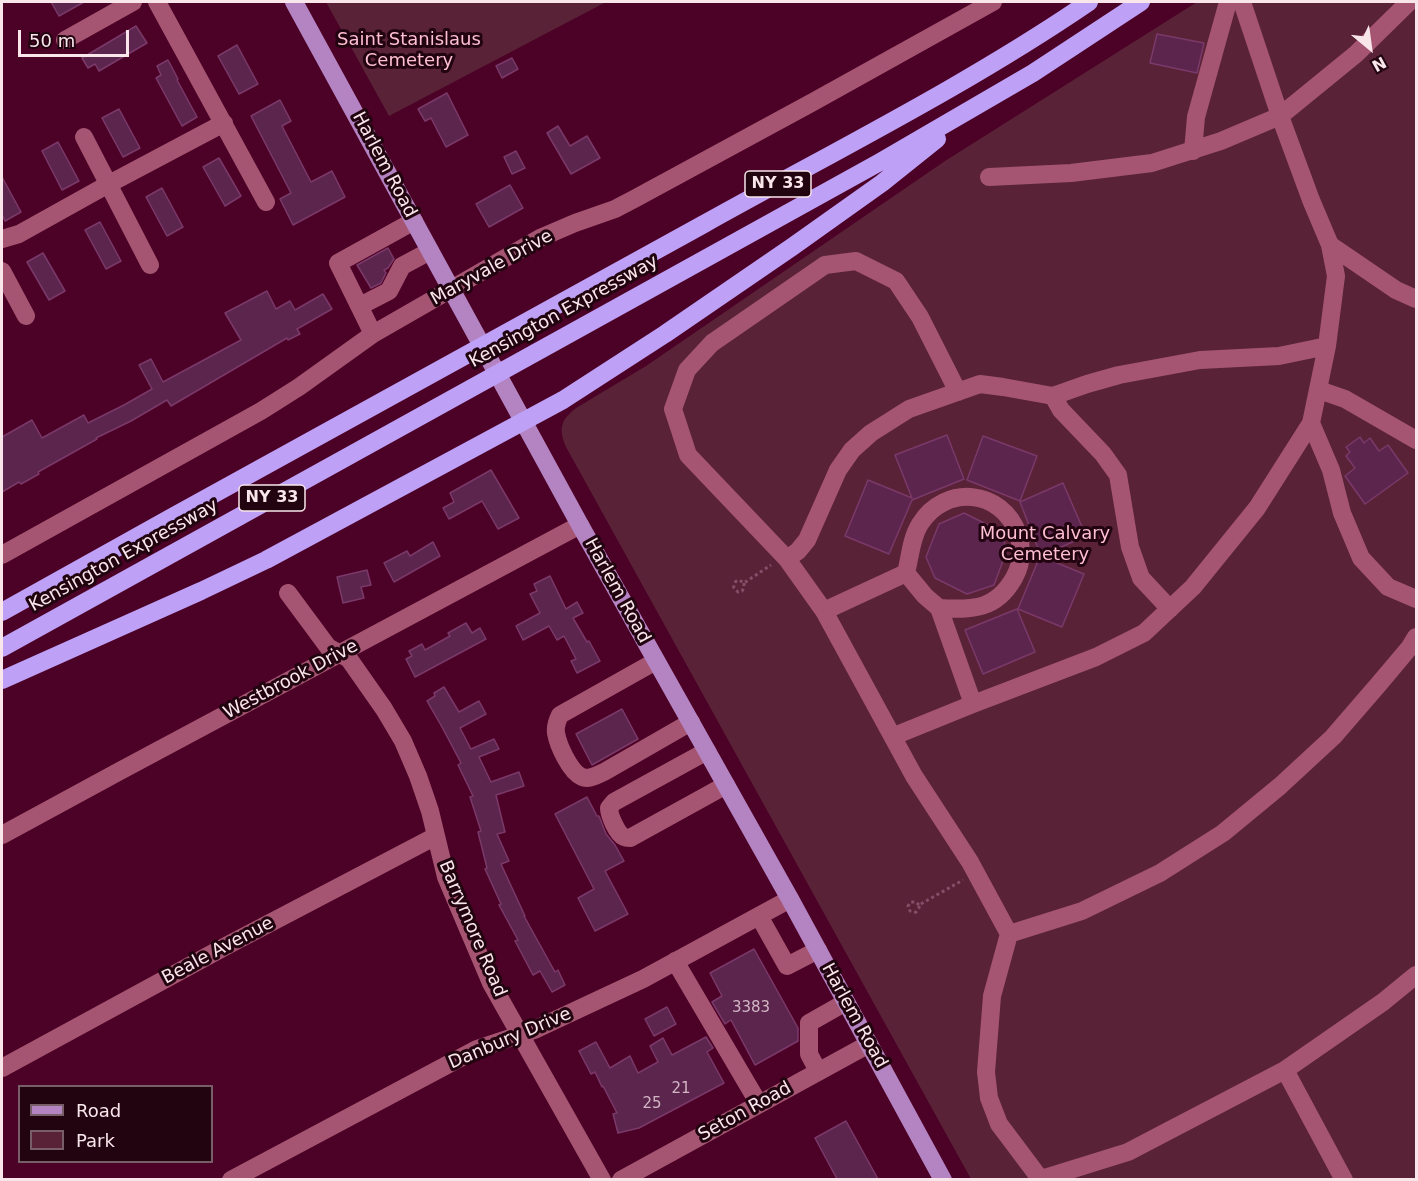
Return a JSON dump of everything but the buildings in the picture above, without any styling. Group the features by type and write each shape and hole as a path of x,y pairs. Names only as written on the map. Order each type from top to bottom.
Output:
{"highway":[{"name":"Kensington Expressway","path":"2,612 721,214 890,124 1018,49 1089,2"},
{"name":"Kensington Expressway","path":"2,648 980,105 1141,2"},
{"path":"2,680 266,560 563,400 792,247 882,183 980,105"}],"main road":[{"name":"Harlem Road","path":"294,2 580,525 790,899 943,1179"}],"street":[{"path":"65,40 133,2"},
{"path":"158,2 266,202"},
{"name":"Maryvale Drive","path":"2,555 261,411 373,334 540,238 615,209 644,194 993,2"},
{"path":"1193,151 1196,117 1228,2"},
{"path":"894,736 1096,657 1144,633 1193,587 1257,508 1311,423 1327,346 1336,276 1330,245 1280,116 1242,2"},
{"path":"989,177 1071,173 1152,163 1221,141 1280,116 1356,54 1409,2"},
{"path":"2,239 19,234 224,123"},
{"path":"84,137 150,265"},
{"path":"373,334 338,262 414,221"},
{"path":"386,236 402,266"},
{"path":"1330,245 1396,290 1416,299"},
{"path":"360,306 389,291 402,266 430,251"},
{"path":"958,392 920,317 896,281 856,261 825,265 712,343 687,370 673,409 688,455 786,558 824,611 914,776 976,873 1009,934 992,996 986,1072 989,1098 999,1125 1041,1179 1128,1152 1285,1070 1383,1002 1416,975"},
{"path":"2,271 26,316"},
{"path":"786,558 798,551 807,540 838,470 852,450 871,433 909,409 980,384 1053,396 1119,375 1200,360 1279,356 1327,346"},
{"path":"1319,390 1345,399 1416,441"},
{"path":"1053,396 1061,410 1103,454 1118,476 1130,547 1141,578 1170,609"},
{"path":"1311,423 1330,470 1342,513 1361,558 1388,587 1416,599"},
{"path":"906,573 920,524 940,504 954,498 968,496 992,502 1005,511 1014,524 1021,543 1022,556 1019,569 1004,594 992,603 965,610 939,608"},
{"name":"Westbrook Drive","path":"2,835 580,525"},
{"path":"824,611 906,573"},
{"path":"906,573 925,596 939,608 973,704"},
{"name":"Barrymore Road","path":"288,593 328,647 350,659 403,741 430,811 446,877 491,983 602,1179"},
{"path":"1009,934 1082,911 1160,873 1223,833 1280,786 1333,737 1391,670 1416,637"},
{"path":"656,660 560,715 556,722 555,732 569,764 575,773 591,778 691,722"},
{"path":"707,751 614,802 609,808 609,814 621,835 630,838 726,785"},
{"name":"Beale Avenue","path":"2,1068 228,945 436,836"},
{"name":"Danbury Drive","path":"231,1179 477,1050 534,1030 643,979 790,899"},
{"path":"759,916 787,966 818,950"},
{"path":"675,961 759,1104"},
{"path":"818,1071 809,1054 808,1023 846,1002"},
{"name":"Seton Road","path":"621,1179 869,1044"},
{"path":"1285,1070 1344,1179"}],"path":[{"path":"744,583 786,558"},
{"path":"919,904 976,873"}],"green space":[{"name":"Saint Stanislaus Cemetery","path":"326,2 606,2 389,116"},
{"name":"Mount Calvary Cemetery","path":"1197,2 1416,2 1416,1179 971,1179 566,447 562,425 567,416 576,408 646,366 945,161"}]}
